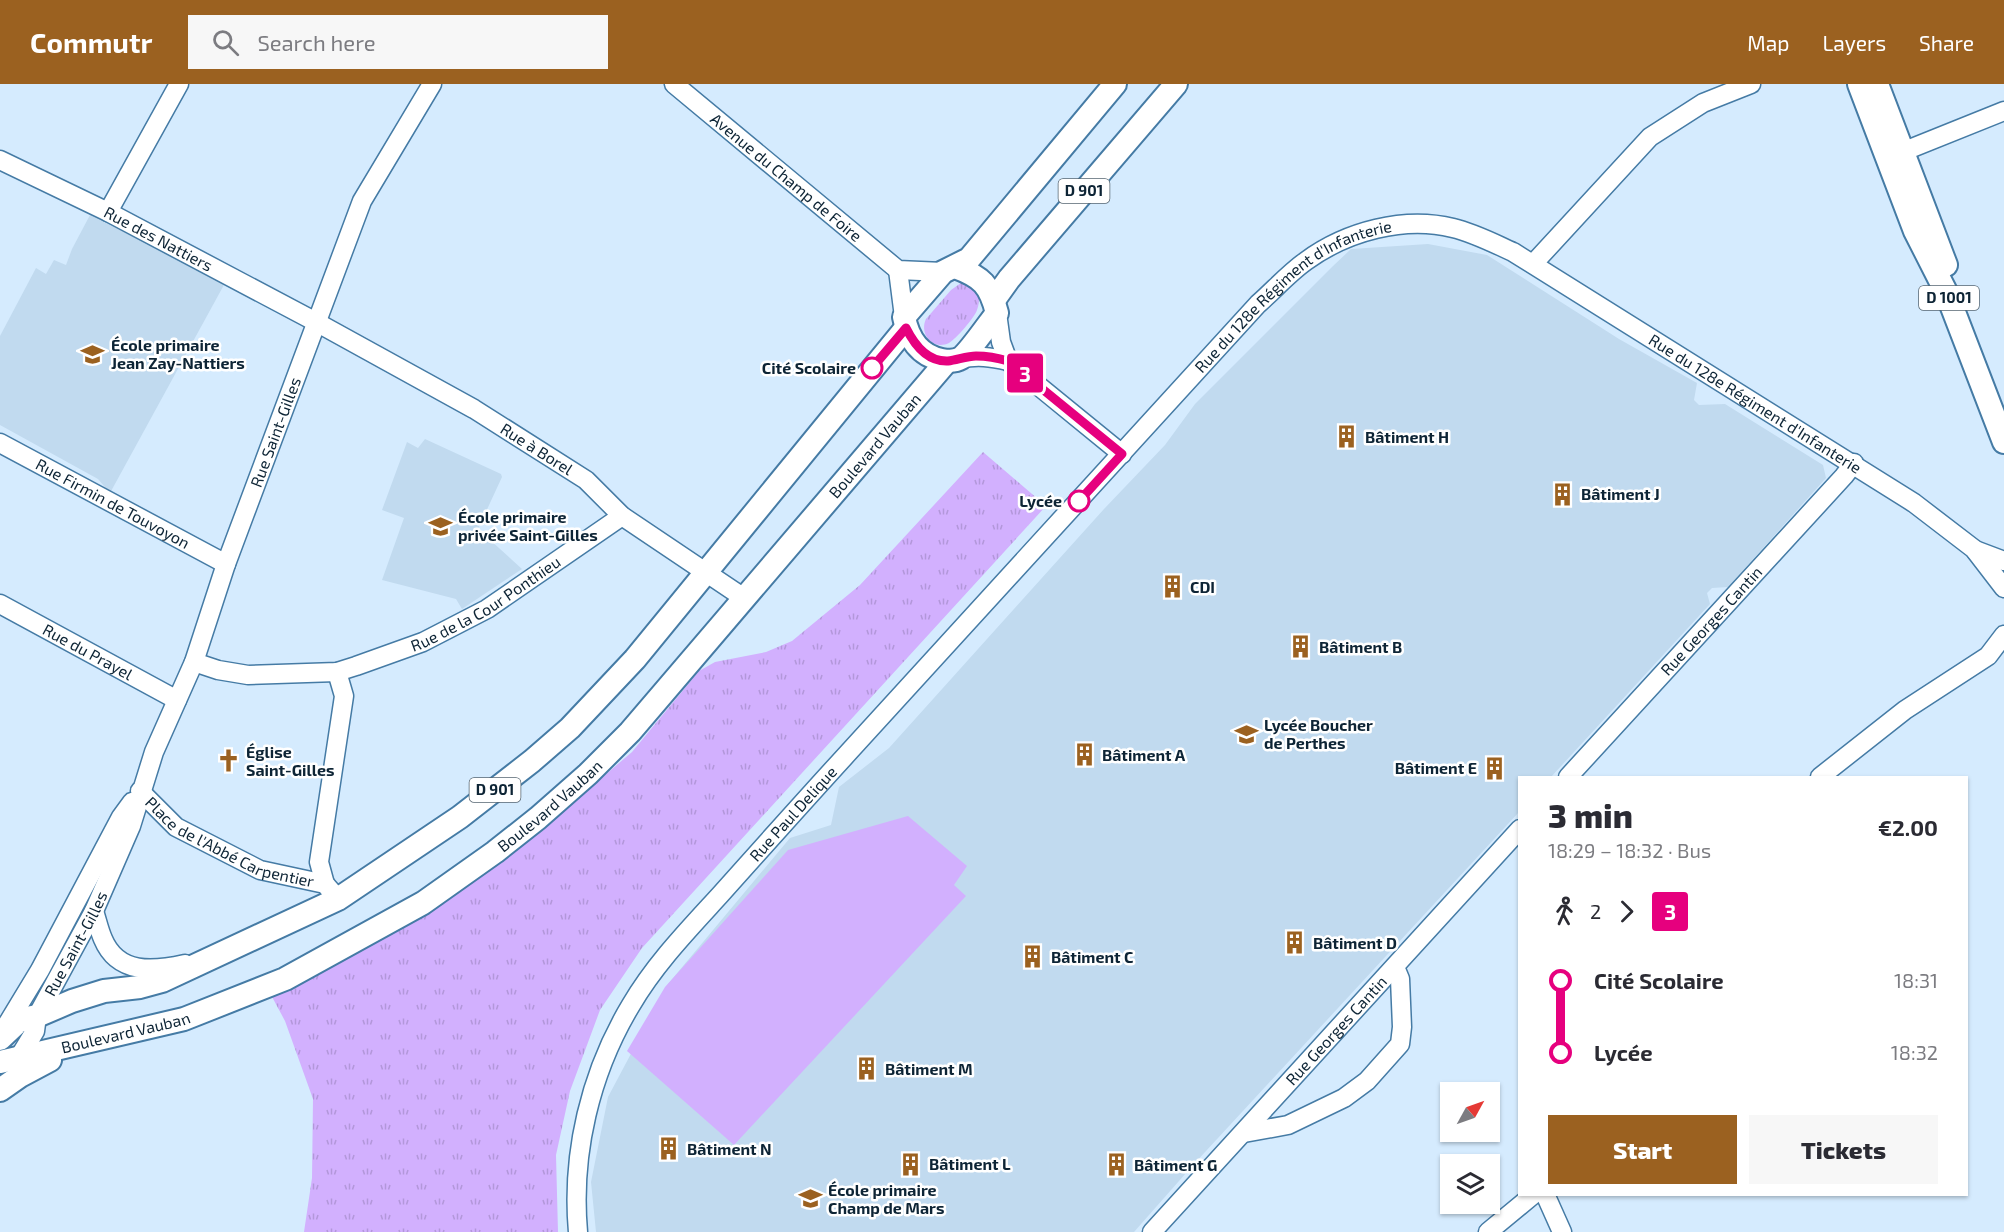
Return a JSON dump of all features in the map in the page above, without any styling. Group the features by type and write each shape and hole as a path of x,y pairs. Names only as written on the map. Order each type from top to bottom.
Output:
{"main road":[{"name":"D 901","path":"949,269 969,259 1115,84"},
{"name":"D 901","path":"996,307 1009,279 1176,84"},
{"name":"D 1001","path":"1859,84 1896,155 2004,413"},
{"name":"D 1001","path":"1877,84 1915,231 1947,294 2004,442"},
{"path":"949,269 969,272 984,282 996,307 954,360 929,356 921,350 913,342 905,323 949,269"},
{"name":"D 901","path":"0,1037 18,1022 72,1001 104,991 140,987 162,981 219,955 460,817 532,761 570,728 635,659 905,323"},
{"name":"Boulevard Vauban","path":"9,1061 184,1019 264,988 327,957 423,903 495,852 588,774 630,732 744,598 954,360"},
{"path":"0,1090 20,1076 84,1044"},
{"name":"Rue Saint-Gilles","path":"0,1090 9,1061"}],"street":[{"path":"108,212 179,84"},
{"name":"Rue Saint-Gilles","path":"9,1061 35,1031 37,1016 94,911 131,826 141,791 163,732 194,662 226,564 362,201 432,84"},
{"name":"Avenue du Champ de Foire","path":"674,84 898,270"},
{"path":"1533,264 1650,137 1703,103 1751,84"},
{"path":"1896,155 2004,111"},
{"name":"Rue des Nattiers","path":"0,160 108,212 316,322"},
{"name":"Rue du 128e Régiment d'Infanterie","path":"1122,454 1258,304 1305,261 1346,238 1401,223 1451,227 1513,252 1914,502 1974,549 2004,588"},
{"path":"905,323 898,270 949,269"},
{"path":"996,307 1001,342 1008,361"},
{"name":"Rue à Borel","path":"316,322 474,409 586,480 622,516 744,598"},
{"path":"954,360 975,356 1008,361 1122,454"},
{"name":"Rue Firmin de Touvoyon","path":"0,442 226,564"},
{"name":"Rue Paul Delique","path":"579,1232 576,1183 588,1108 614,1036 651,975 678,941 798,808 1122,454"},
{"name":"Rue Georges Cantin","path":"1569,776 1854,463"},
{"name":"Rue de la Cour Ponthieu","path":"337,672 446,632 487,609 622,516"},
{"name":"Rue du 128e Régiment d'Infanterie","path":"1974,549 2004,561"},
{"name":"Rue du Prayel","path":"0,604 177,700"},
{"path":"1821,776 1905,710 1996,654 2004,636"},
{"path":"194,662 218,670 248,675 337,672"},
{"name":"Place de l'Abbé Carpentier","path":"332,892 319,862 344,696 337,672"},
{"name":"Rue Saint-Gilles","path":"0,1037 44,961 121,817 141,791"},
{"name":"Place de l'Abbé Carpentier","path":"141,791 176,827 260,870 332,892"},
{"name":"Rue Georges Cantin","path":"1152,1232 1517,836"},
{"path":"94,911 109,950 125,964 141,969 158,970 219,955"},
{"path":"1244,1133 1288,1125 1344,1098 1367,1081 1400,1044 1402,1027 1400,979 1395,967"},
{"path":"1488,1232 1532,1196"},
{"path":"1546,1196 1562,1232"}],"shaded area":[{"name":"École primaire Jean Zay-Nattiers","path":"90,215 225,283 110,493 98,479 0,425 0,336 36,268 46,274 54,260 66,265"},
{"name":"Lycée Boucher de Perthes","path":"1428,244 1487,255 1619,339 1697,383 1694,400 1699,405 1725,404 1823,465 1826,478 1728,587 1712,588 1707,593 1710,604 1552,776 1518,776 1518,813 1134,1232 596,1232 591,1182 608,1097 668,984 790,838 831,825 839,787 889,748 1104,509 1165,445 1195,404 1351,249"},
{"name":"École primaire privée Saint-Gilles","path":"425,439 501,474 502,477 478,529 522,569 462,609 456,599 382,580 404,518 382,510 407,442 418,448"}],"green space":[{"path":"961,283 969,283 979,295 976,313 949,343 937,345 932,343 924,330 926,319 951,290"},
{"path":"983,452 1046,506 642,948 600,1010 570,1091 556,1155 558,1232 304,1232 312,1178 313,1099 285,1021 270,993 424,913 530,839 632,752 699,671 715,662 766,652 792,641 860,585"},
{"path":"908,816 967,866 954,885 966,896 734,1145 627,1051 665,987 788,850"}],"bus line":[{"name":"3","path":"872,368 906,328 913,342 921,350 938,359 947,361 975,356 1008,361 1122,454 1079,501"}],"place":[{"name":"École primaire Jean Zay-Nattiers","path":"93,354"},
{"name":"Cité Scolaire","path":"872,368"},
{"name":"Bâtiment H","path":"1347,437"},
{"name":"Bâtiment J","path":"1563,494"},
{"name":"Lycée","path":"1079,501"},
{"name":"École primaire privée Saint-Gilles","path":"440,526"},
{"name":"CDI","path":"1172,587"},
{"name":"Bâtiment B","path":"1301,647"},
{"name":"Lycée Boucher de Perthes","path":"1246,734"},
{"name":"Bâtiment A","path":"1084,755"},
{"name":"Église Saint-Gilles","path":"228,761"},
{"name":"Bâtiment E","path":"1495,768"},
{"name":"Bâtiment D","path":"1295,943"},
{"name":"Bâtiment C","path":"1033,957"},
{"name":"Bâtiment M","path":"867,1069"},
{"name":"Bâtiment N","path":"669,1149"},
{"name":"Bâtiment L","path":"911,1164"},
{"name":"Bâtiment G","path":"1116,1165"},
{"name":"École primaire Champ de Mars","path":"810,1199"}]}
